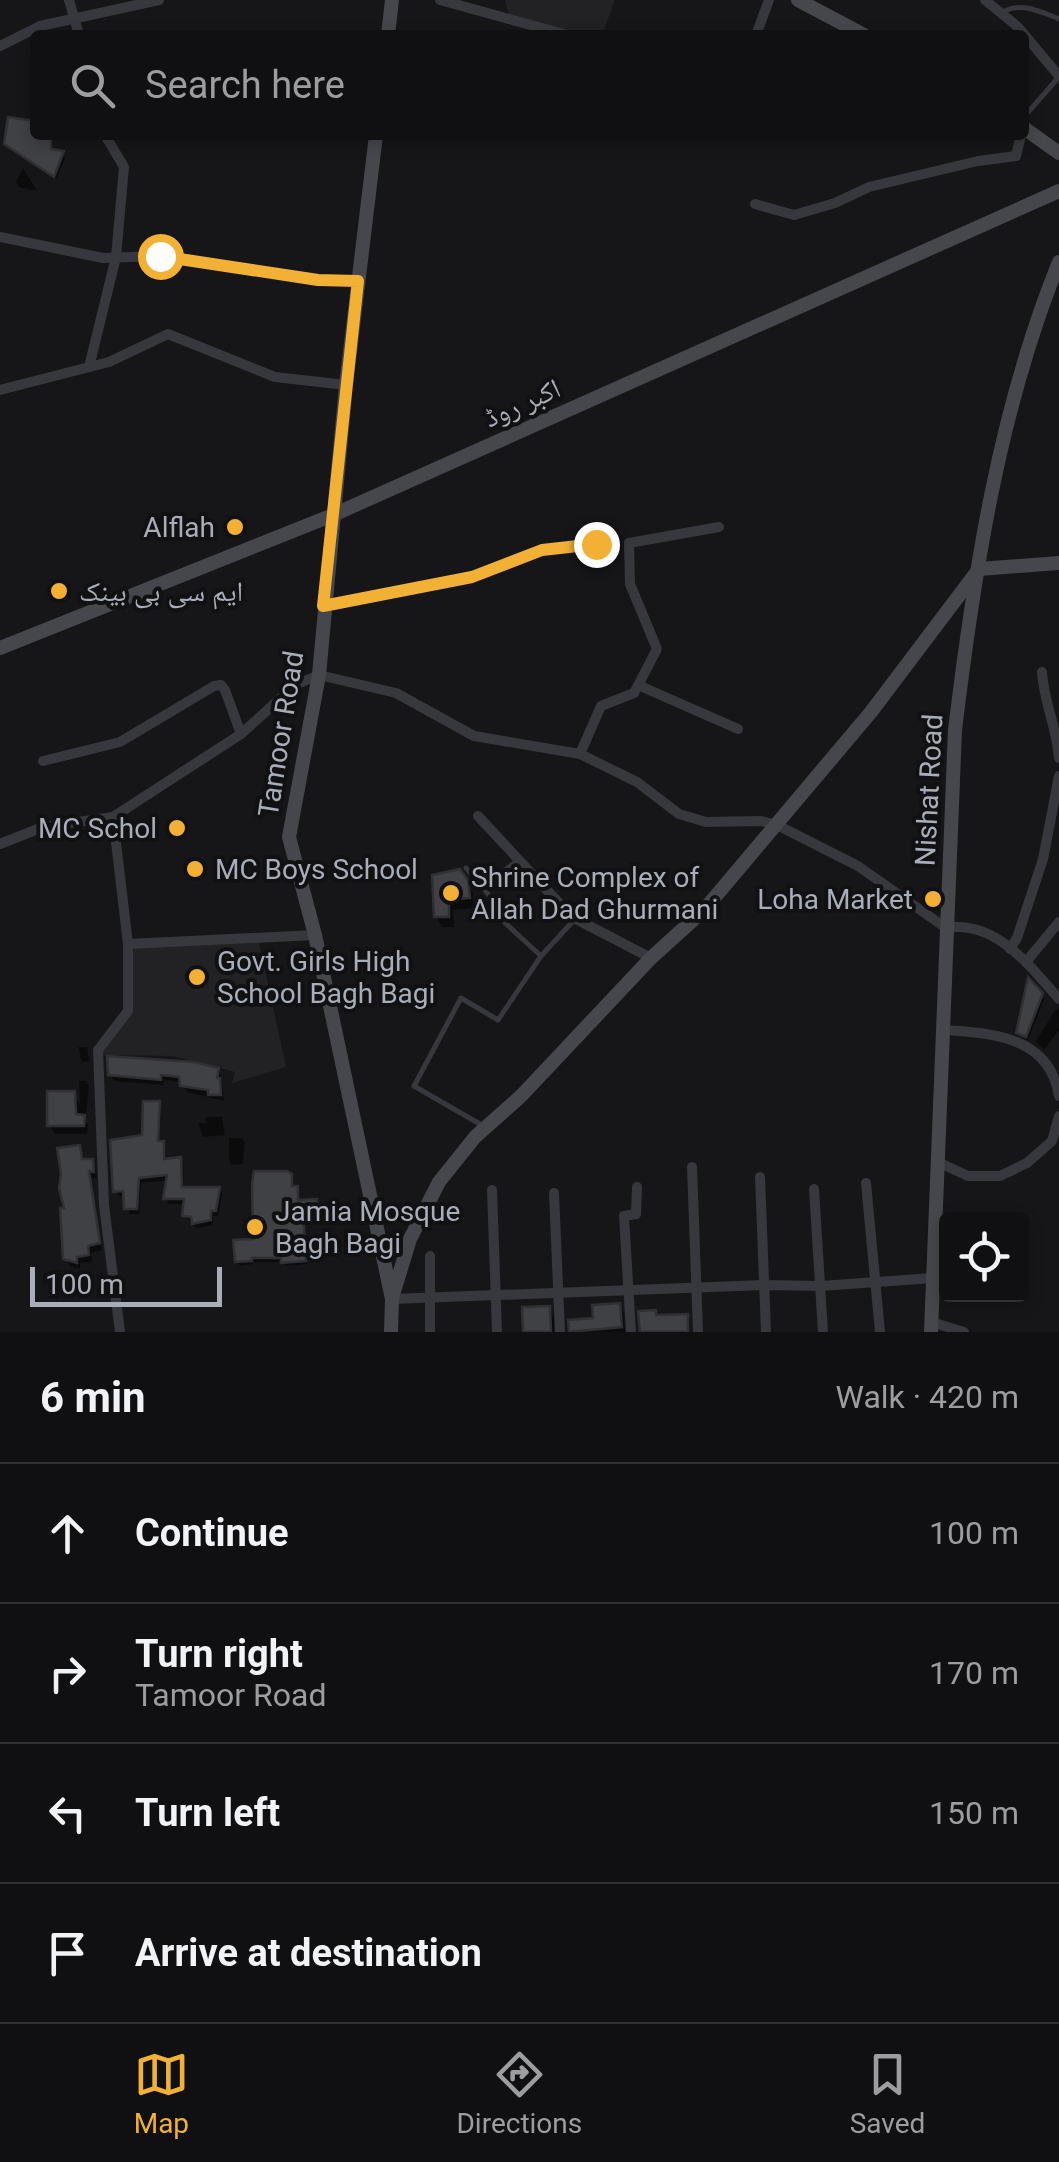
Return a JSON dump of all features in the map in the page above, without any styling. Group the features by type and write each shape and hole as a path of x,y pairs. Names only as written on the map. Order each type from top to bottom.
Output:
{"street":[{"path":"69,0 78,30"},
{"path":"30,30 112,6 159,0"},
{"path":"389,30 392,0"},
{"path":"440,0 549,30"},
{"path":"758,30 769,0"},
{"path":"798,0 855,30"},
{"path":"984,0 1021,30"},
{"path":"2,42 30,30"},
{"path":"1029,39 1059,76"},
{"path":"1029,136 1059,153"},
{"path":"90,368 116,257 124,167 107,140"},
{"name":"Tamoor Road","path":"375,140 346,385 319,675 289,836 315,936 392,1299 390,1332"},
{"path":"754,204 794,214 834,203 869,187 1016,156 1021,140"},
{"name":"اکبر روڈ","path":"0,648 333,515 1059,192"},
{"path":"0,237 103,258 160,256 318,280 358,281"},
{"name":"Nishat Road","path":"931,1327 955,730 979,569 1008,420 1059,262"},
{"path":"0,390 90,368 168,334 275,377 346,385"},
{"path":"580,754 601,706 634,693 656,649 630,584 629,542 719,528"},
{"path":"323,606 472,577 542,550 596,544"},
{"path":"933,1278 821,1286 392,1299 410,1239 439,1182 486,1127 704,910 871,712 979,569 1059,563"},
{"path":"1042,672 1044,700 1057,729 1059,758"},
{"path":"0,844 42,827 113,817 241,734 295,685 319,675 396,693 474,736 580,754 637,782 680,814 706,822 761,821 777,825 858,866 946,928 962,926 992,936 1026,962 1059,999"},
{"path":"42,762 120,742 221,685 241,734"},
{"path":"638,685 738,729"},
{"path":"1010,949 1043,859 1059,776"},
{"path":"478,816 575,919 652,958"},
{"path":"113,817 128,944 128,1011 98,1050 104,1205 120,1332"},
{"path":"1026,962 1059,922"},
{"path":"128,944 315,936"},
{"path":"944,1030 984,1032 1029,1046 1052,1068 1059,1096"},
{"path":"940,1163 968,1176 1000,1176 1027,1162 1052,1141 1059,1116"},
{"path":"692,1166 698,1332"},
{"path":"760,1177 766,1332"},
{"path":"866,1183 880,1332"},
{"path":"631,1332 624,1216 636,1214 637,1186"},
{"path":"814,1189 823,1332"},
{"path":"492,1190 497,1332"},
{"path":"554,1193 560,1332"},
{"path":"430,1256 430,1332"},
{"path":"931,1327 964,1332"}],"lane":[{"path":"1000,13 1012,6 1022,6 1059,19"},
{"path":"1029,111 1059,76"},
{"path":"483,887 518,860"},
{"path":"466,868 503,912 502,920 541,956"},
{"path":"486,1127 414,1086 461,998 498,1020 541,956 575,919"}],"shaded area":[{"path":"505,0 615,0 604,30 547,30 510,21"},
{"name":"Govt. Girls High School Bagh Bagi","path":"258,938 286,1067 232,1083 235,1072 172,1056 98,1055 128,1011 128,944"}],"building":[{"path":"8,117 30,120 30,140 51,140 51,149 64,151 54,177 4,144"},
{"name":"Shrine Complex of Allah Dad Ghurmani","path":"460,869 468,880 470,898 449,900 449,917 434,917 432,875"},
{"path":"1028,977 1043,993 1026,1037 1016,1033"},
{"path":"107,1056 194,1062 219,1068 221,1095 180,1086 179,1077 161,1075 161,1080 108,1075"},
{"path":"47,1091 75,1091 76,1114 85,1115 84,1126 47,1126"},
{"path":"143,1101 160,1101 158,1141 164,1141 164,1159 181,1157 182,1187 220,1187 211,1220 192,1224 191,1217 182,1216 184,1199 163,1199 167,1175 139,1178 137,1209 124,1209 123,1191 113,1192 110,1140 142,1135"},
{"path":"80,1145 82,1159 93,1159 94,1172 89,1171 100,1243 88,1246 89,1255 77,1257 77,1263 63,1259 60,1208 64,1208 57,1148"},
{"path":"254,1171 287,1171 292,1174 292,1186 298,1186 298,1200 317,1199 318,1212 303,1213 306,1261 281,1263 281,1258 252,1258 235,1262 233,1240 253,1239"},
{"path":"620,1303 622,1327 569,1332 568,1320 593,1318 592,1305"},
{"path":"550,1306 551,1332 523,1332 522,1307"},
{"path":"656,1310 656,1315 688,1314 688,1332 640,1332 638,1311"}],"place":[{"name":"Alflah","path":"235,527"},
{"name":"ایم سی بی بینک","path":"59,591"},
{"name":"MC Schol","path":"177,828"},
{"name":"MC Boys School","path":"195,869"},
{"name":"Shrine Complex of Allah Dad Ghurmani","path":"451,893"},
{"name":"Loha Market","path":"933,899"},
{"name":"Govt. Girls High School Bagh Bagi","path":"197,977"},
{"name":"Jamia Mosque Bagh Bagi","path":"255,1227"}],"route":[{"path":"160,256 318,280 358,281 323,606 472,577 542,550 596,544"}]}
